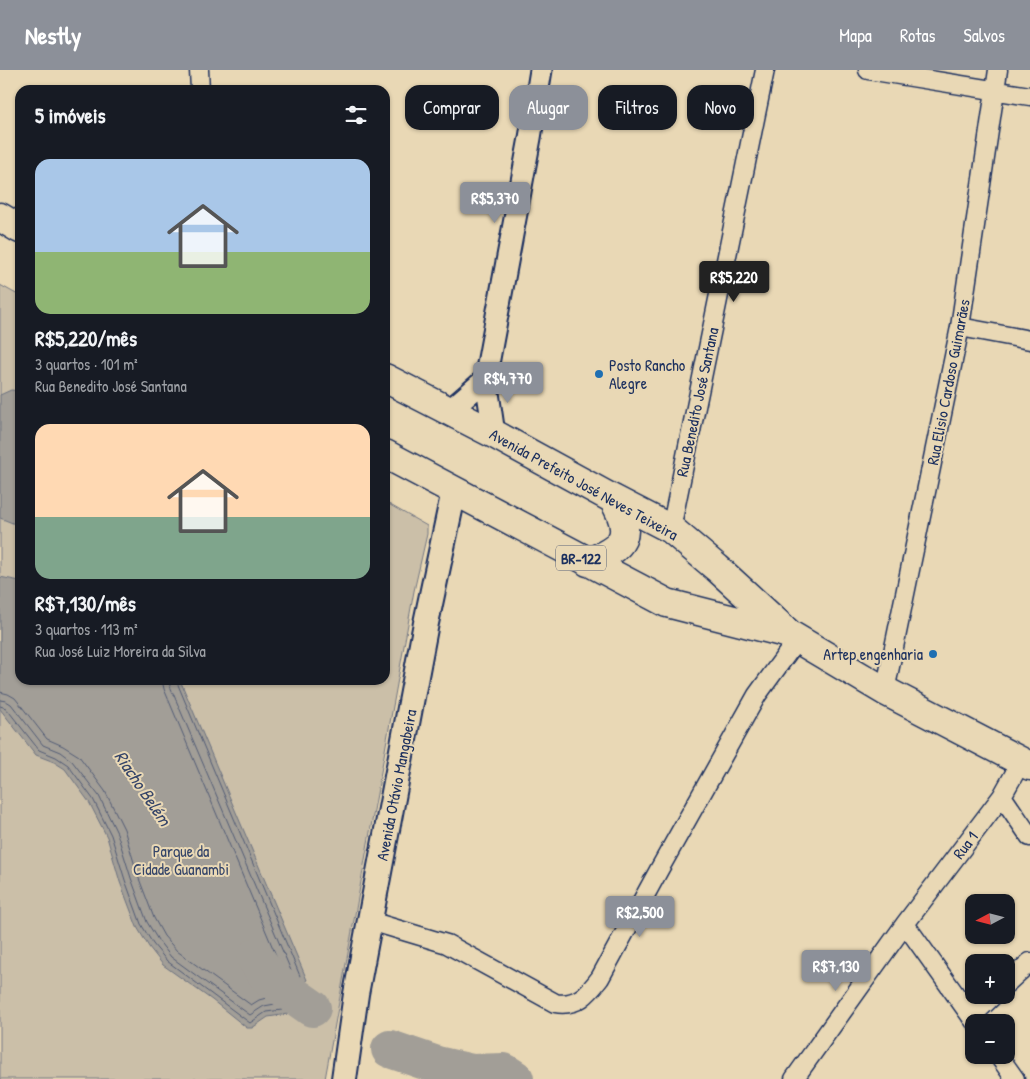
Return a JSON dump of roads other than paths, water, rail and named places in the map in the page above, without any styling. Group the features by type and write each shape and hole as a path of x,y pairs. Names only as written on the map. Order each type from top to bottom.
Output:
{"main road":[{"path":"0,217 15,226"},
{"name":"Avenida Prefeito José Neves Teixeira","path":"390,381 671,529 793,637 885,691 1025,764"},
{"name":"Avenida Prefeito José Neves Teixeira","path":"390,457 667,603 793,637"},
{"name":"Avenida Otávio Mangabeira","path":"344,1079 356,994 426,623 454,491"},
{"path":"588,562 609,553 618,546 623,537 625,525 622,514 613,499"}],"street":[{"path":"199,70 200,85"},
{"name":"Rua Benedito José Santana","path":"671,529 765,70"},
{"path":"868,70 1030,96"},
{"name":"Rua Elisio Cardoso Guimarães","path":"885,691 960,327 998,70"},
{"path":"494,434 486,378 541,72"},
{"path":"960,327 1030,340"},
{"path":"448,412 486,378"},
{"path":"370,921 447,944 555,1003 573,1004 580,1000 600,978 660,868 793,637"},
{"name":"Rua 1","path":"794,1079 905,924 1025,764"},
{"path":"1002,796 1030,837"},
{"path":"905,924 969,1014"},
{"path":"1015,976 1030,962"},
{"path":"978,1014 986,1004"},
{"path":"1005,1064 1016,1079"}],"water":[{"path":"11,390 15,390 15,524 0,518 0,395"},
{"path":"0,577 15,580 15,685 182,685 307,980 294,990 288,1003 288,1014 268,1017 252,1028 247,1028 163,965 137,927 120,882 107,837 89,802 65,769 54,762 36,755 0,709"}],"waterway":[{"name":"Riacho Belém","path":"255,957 269,978 312,1008"},
{"name":"Riacho Belém","path":"390,1049 437,1065 472,1073 504,1072 515,1079"}],"place":[{"name":"Posto Rancho Alegre","path":"599,374"},
{"name":"Artep engenharia","path":"933,654"}],"park label":[{"name":"Parque da Cidade Guanambi","path":"181,860"}]}
